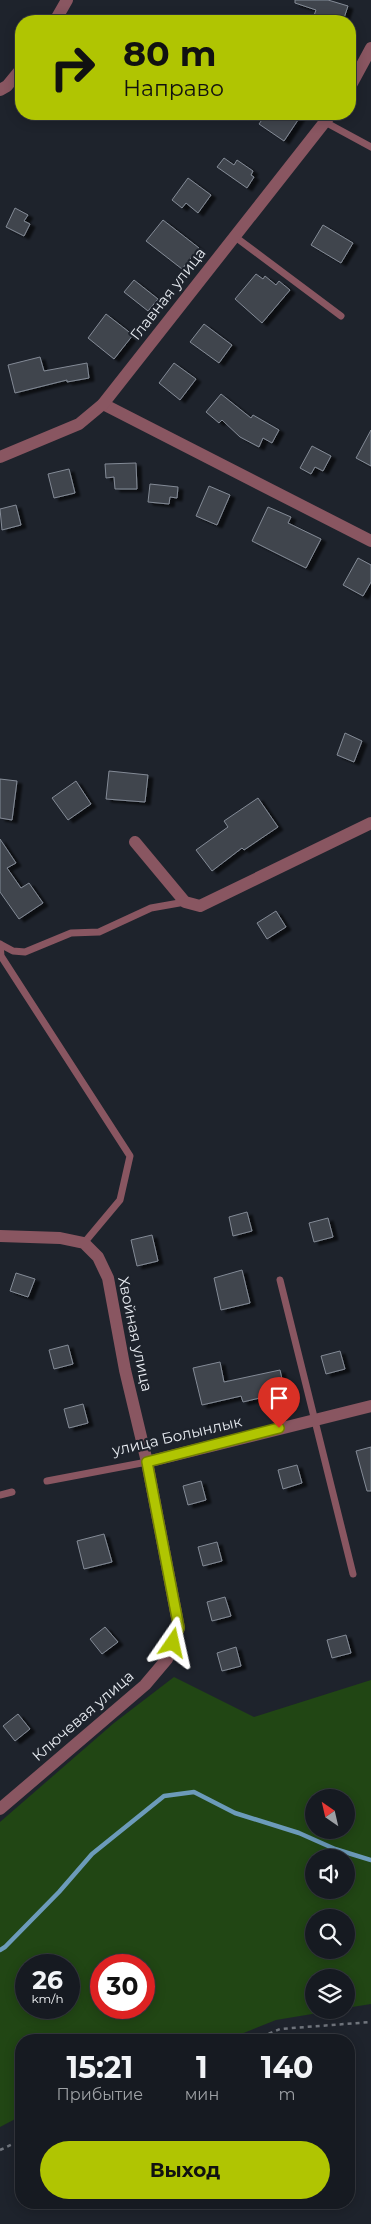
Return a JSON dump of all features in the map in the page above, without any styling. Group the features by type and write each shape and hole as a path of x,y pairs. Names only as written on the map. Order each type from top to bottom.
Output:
{"street":[{"path":"58,15 67,0"},
{"path":"356,76 371,48"},
{"path":"0,90 7,86 15,76"},
{"name":"Главная улица","path":"0,457 78,424 103,404 326,120"},
{"path":"103,404 371,541"},
{"path":"134,842 185,902 200,906 371,823"},
{"path":"0,1236 60,1238 84,1243"},
{"name":"Хвойная улица","path":"84,1243 98,1257 108,1278 125,1370 147,1462"},
{"name":"улица Болынлык","path":"147,1462 371,1406"},
{"name":"Ключевая улица","path":"0,1808 145,1685 167,1659 179,1628 147,1462"}],"lane":[{"path":"331,120 371,147"},
{"path":"234,236 341,316"},
{"path":"0,944 13,951 25,952 71,933 98,932 151,908 185,902"},
{"path":"0,944 1,956 130,1156 120,1200 84,1243"},
{"path":"280,1280 353,1574"},
{"name":"улица Болынлык","path":"47,1481 147,1462"},
{"path":"0,1495 12,1492"}],"path":[{"path":"268,2034 280,2029 371,2022"},
{"path":"0,2150 15,2143"}],"green space":[{"path":"174,1677 254,1717 371,1680 371,2004 355,2007 355,1969 305,1969 305,2015 276,2020 241,2034 15,2034 15,2119 0,2127 0,1822 114,1723"}],"building":[{"path":"295,0 328,0 348,6 345,15 314,15 316,10 295,3"},
{"path":"262,120 298,120 284,141 259,124"},
{"path":"224,158 234,165 237,160 253,171 251,175 254,177 247,188 217,167"},
{"path":"188,178 211,195 198,213 186,203 182,208 172,200"},
{"path":"15,208 28,215 24,221 30,224 24,236 6,227"},
{"path":"163,220 199,248 182,269 146,241"},
{"path":"323,225 353,243 341,263 311,245"},
{"path":"256,274 263,279 265,276 276,285 279,281 290,290 262,323 235,299"},
{"path":"134,280 158,299 148,311 124,292"},
{"path":"106,314 133,335 114,359 88,338"},
{"path":"204,324 232,345 219,363 190,342"},
{"path":"40,357 44,371 87,363 89,378 67,382 67,380 15,393 8,365"},
{"path":"174,363 196,379 180,400 159,383"},
{"path":"221,394 251,418 253,415 279,430 272,443 263,438 259,447 240,437 222,420 219,423 206,412"},
{"path":"371,430 371,466 356,458"},
{"path":"312,446 331,456 323,471 315,467 311,474 300,468"},
{"path":"136,463 137,489 115,489 114,477 106,478 105,464"},
{"path":"69,469 75,493 54,498 48,474"},
{"path":"150,484 178,487 177,498 170,497 169,504 148,502"},
{"path":"209,486 230,495 217,525 196,516"},
{"path":"16,505 21,525 2,530 0,509"},
{"path":"268,507 291,517 288,523 321,539 306,568 252,541"},
{"path":"358,558 371,565 371,582 363,596 343,585"},
{"path":"345,733 362,741 354,762 337,755"},
{"path":"109,771 148,775 145,802 106,799"},
{"path":"0,779 17,781 12,820 0,818"},
{"path":"76,781 91,804 68,820 52,798"},
{"path":"258,798 278,827 244,850 242,848 212,871 196,850 228,827 224,821"},
{"path":"0,839 16,863 7,868 21,888 29,883 43,903 19,919 0,892"},
{"path":"276,911 286,927 267,939 257,923"},
{"path":"247,1212 252,1231 233,1236 229,1217"},
{"path":"328,1218 333,1237 314,1242 309,1223"},
{"path":"152,1235 158,1261 137,1266 131,1240"},
{"path":"242,1270 250,1303 221,1310 214,1278"},
{"path":"16,1273 35,1279 28,1297 10,1291"},
{"path":"68,1345 73,1364 54,1369 49,1350"},
{"path":"340,1351 345,1369 326,1374 321,1356"},
{"path":"220,1362 224,1382 280,1370 285,1392 243,1402 241,1396 202,1405 193,1368"},
{"path":"83,1404 88,1423 69,1428 64,1409"},
{"path":"371,1447 371,1491 367,1491 356,1451"},
{"path":"297,1465 302,1483 283,1489 278,1470"},
{"path":"201,1481 206,1500 188,1505 183,1486"},
{"path":"104,1534 112,1562 84,1569 77,1541"},
{"path":"217,1542 222,1561 203,1566 198,1547"},
{"path":"225,1597 231,1616 212,1621 207,1602"},
{"path":"105,1627 118,1642 102,1654 90,1639"},
{"path":"346,1635 351,1653 332,1658 327,1640"},
{"path":"236,1647 241,1666 222,1671 217,1653"},
{"path":"18,1714 30,1729 15,1741 3,1726"}],"waterway":[{"path":"0,1950 59,1892 92,1854 164,1796 194,1792 235,1813 299,1833 335,1849 371,1860"}],"route":[{"path":"173,1643 179,1628 147,1462 279,1428"}]}
